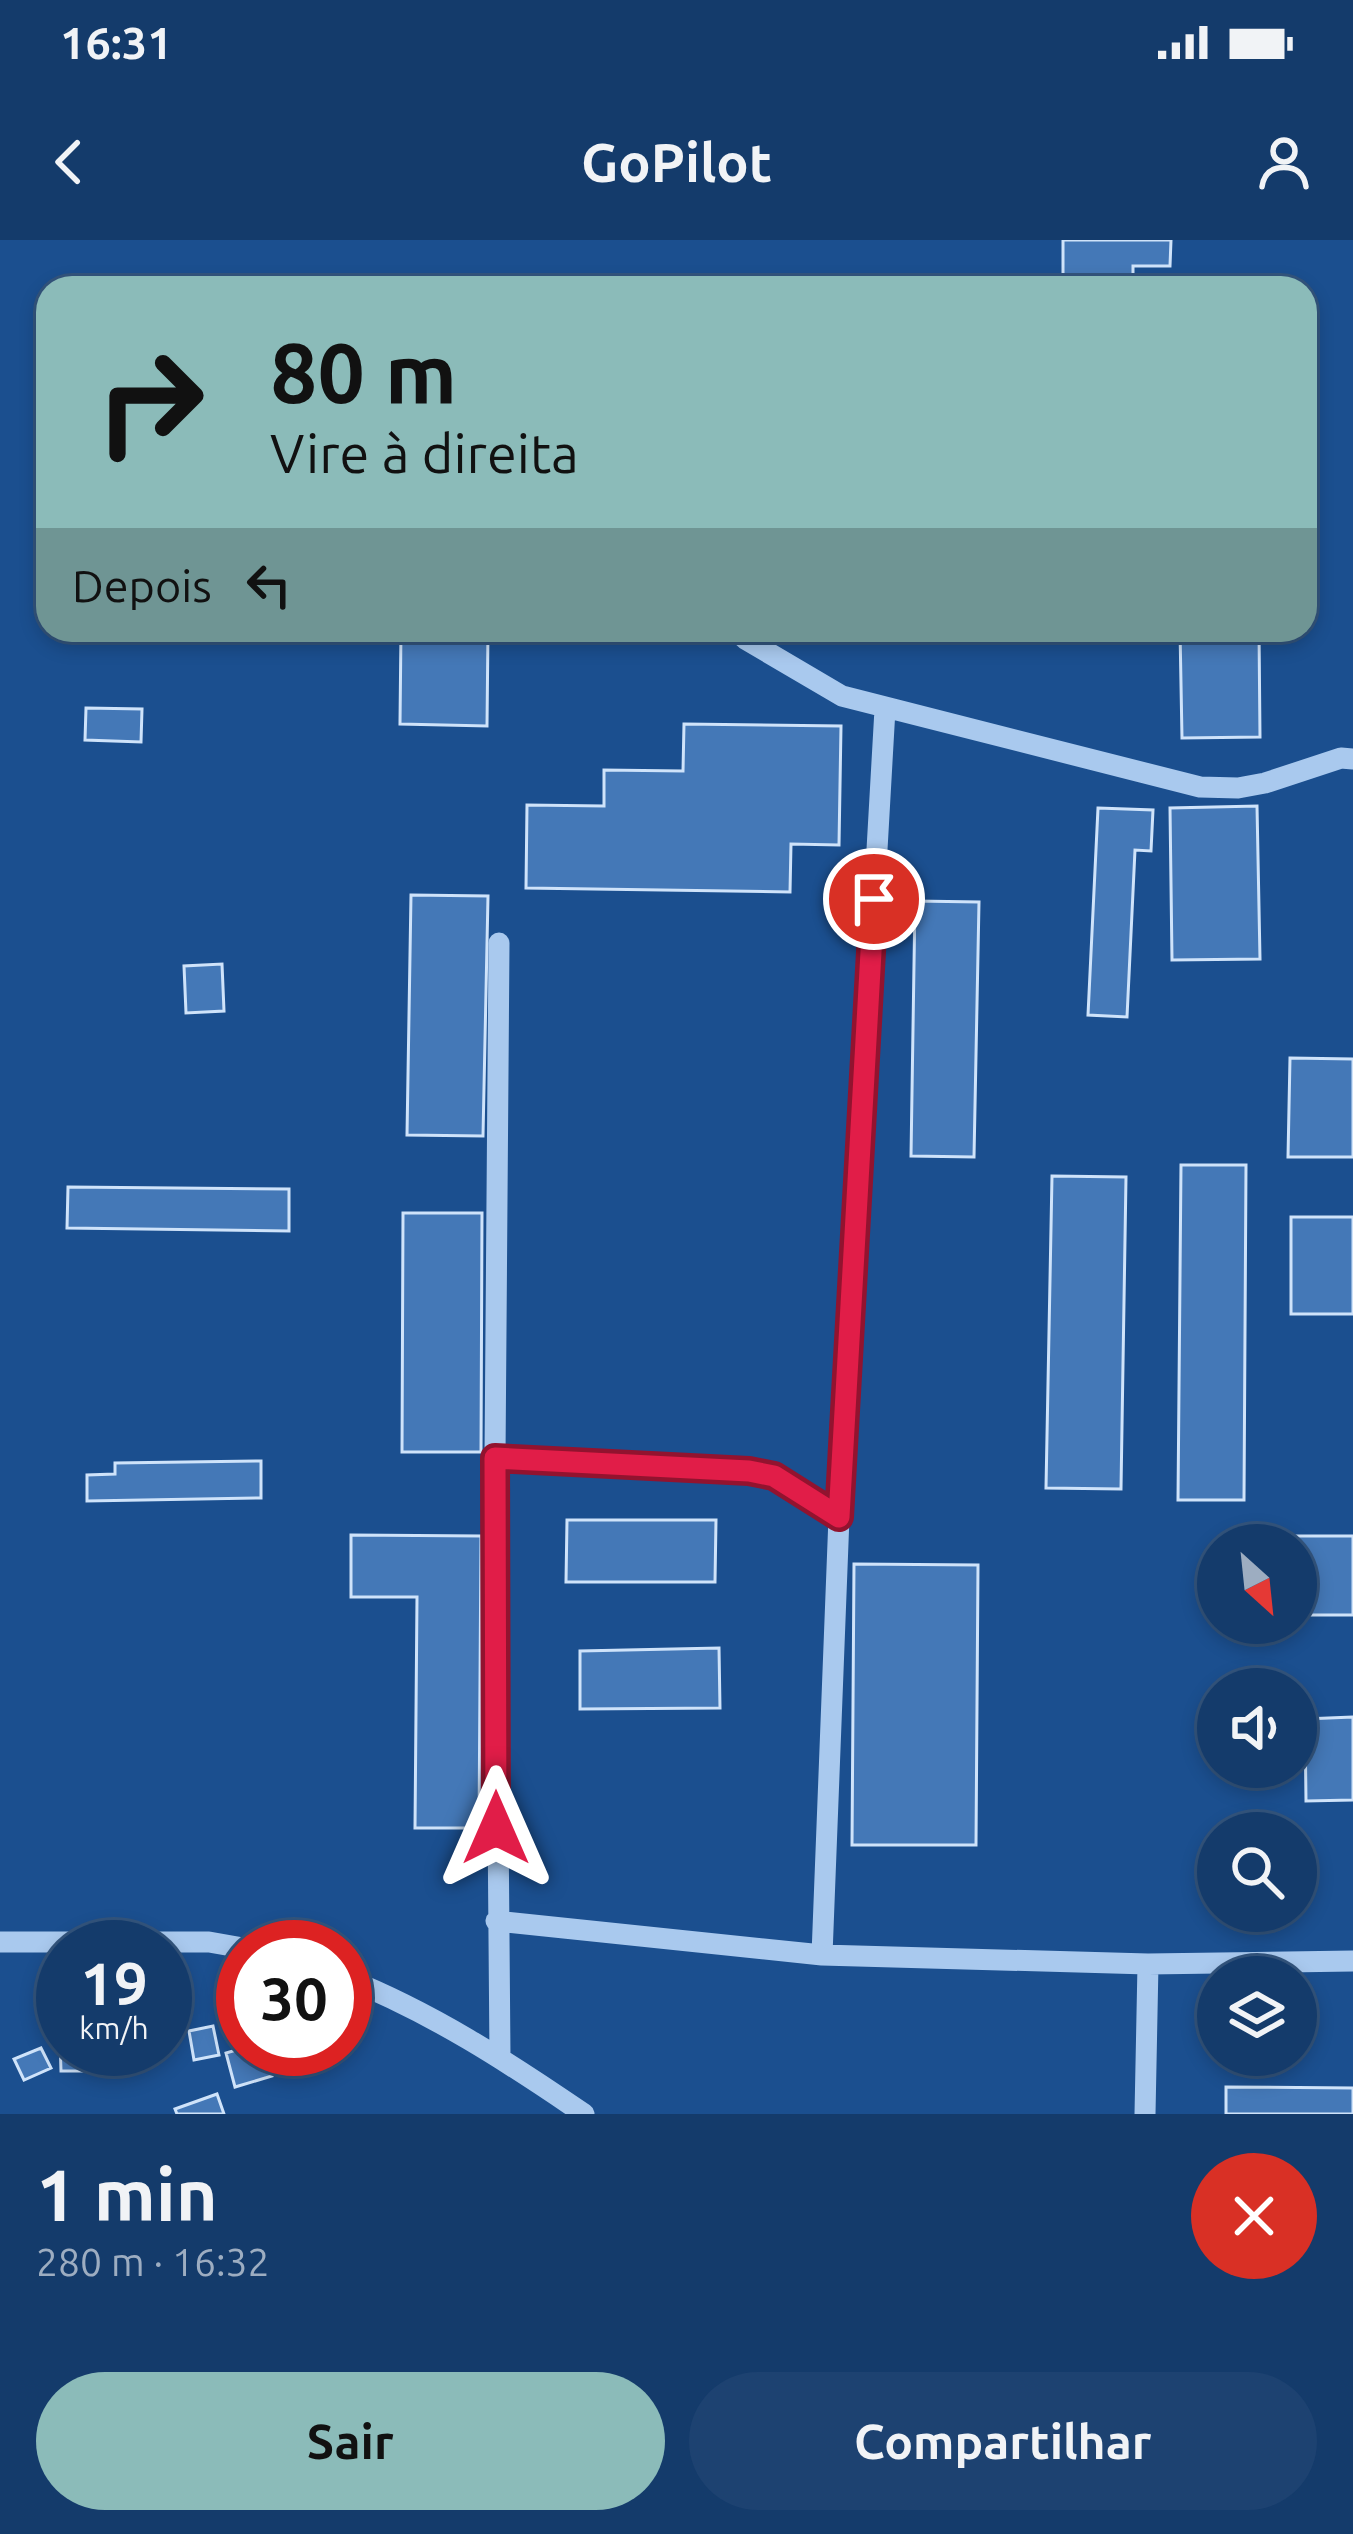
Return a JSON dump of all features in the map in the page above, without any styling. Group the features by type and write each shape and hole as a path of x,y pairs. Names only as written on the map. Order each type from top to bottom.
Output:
{"street":[{"path":"750,642 842,696 1200,787 1238,788 1341,758 1353,759"},
{"path":"822,1955 839,1517 885,709"},
{"path":"499,944 495,1458 500,2057"},
{"path":"495,1458 749,1471 774,1476 839,1517"},
{"path":"496,1921 822,1955 1148,1964 1353,1961"},
{"path":"0,1942 216,1943"},
{"path":"1145,2114 1148,1964"},
{"path":"372,1989 500,2057 584,2114"}],"building":[{"path":"1063,240 1171,240 1170,266 1133,266 1133,276 1063,276"},
{"path":"401,642 488,642 487,726 400,724"},
{"path":"1180,642 1259,642 1260,737 1182,738"},
{"path":"86,708 142,709 141,742 85,740"},
{"path":"684,724 841,726 839,845 791,844 790,892 526,888 527,805 604,806 604,770 683,771"},
{"path":"1257,806 1260,959 1172,960 1170,808"},
{"path":"1098,808 1153,810 1151,851 1135,850 1127,1017 1088,1015"},
{"path":"411,895 488,896 483,1136 407,1135"},
{"path":"915,901 979,902 974,1157 911,1156"},
{"path":"222,964 224,1011 186,1013 184,966"},
{"path":"1290,1058 1353,1059 1353,1157 1288,1157"},
{"path":"1181,1165 1246,1165 1244,1500 1178,1500"},
{"path":"1052,1176 1126,1177 1121,1489 1046,1488"},
{"path":"68,1187 289,1189 289,1231 67,1228"},
{"path":"403,1213 482,1213 481,1452 402,1452"},
{"path":"1291,1217 1353,1217 1353,1314 1291,1314"},
{"path":"261,1461 261,1498 87,1501 87,1475 115,1474 115,1463"},
{"path":"567,1520 716,1520 715,1582 566,1582"},
{"path":"351,1535 481,1536 479,1828 415,1828 417,1597 351,1597"},
{"path":"1317,1536 1353,1536 1353,1615 1317,1615"},
{"path":"854,1564 978,1565 976,1845 852,1845"},
{"path":"719,1648 720,1708 580,1709 580,1651"},
{"path":"1353,1717 1353,1800 1306,1801 1306,1788 1317,1788 1317,1718"},
{"path":"213,2026 216,2056 194,2060 192,2030"},
{"path":"36,2050 36,2075 24,2080 14,2059"},
{"path":"232,2076 272,2076 235,2087"},
{"path":"1226,2087 1353,2088 1353,2114 1226,2114"},
{"path":"217,2094 224,2114 177,2114 175,2109"}],"route":[{"path":"496,1828 495,1458 749,1471 774,1476 839,1517 874,899"}]}
